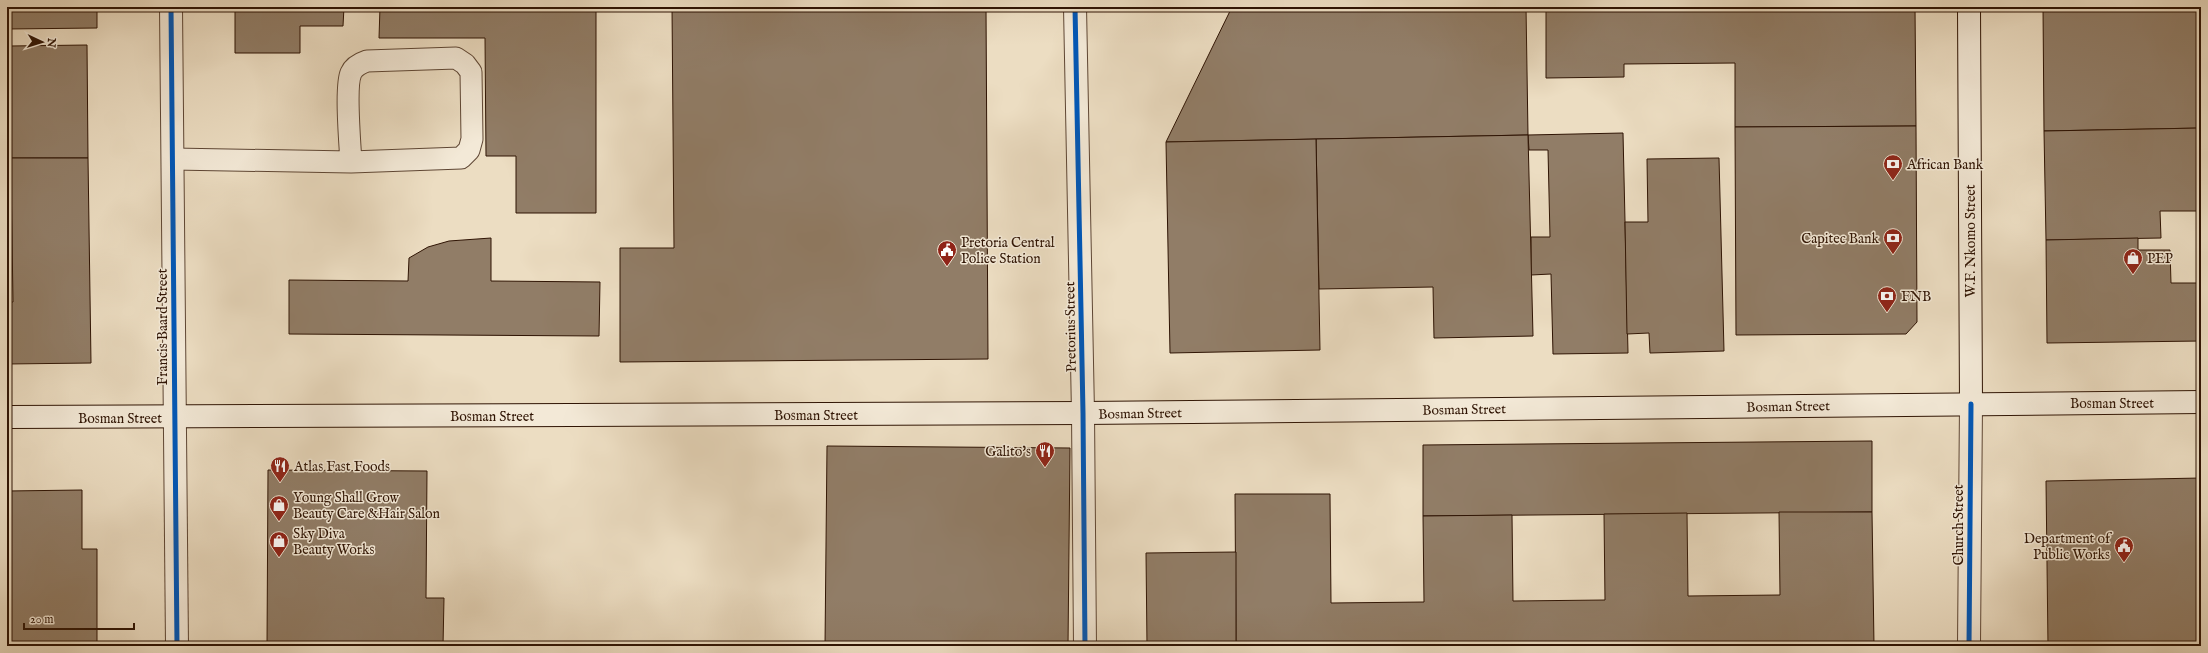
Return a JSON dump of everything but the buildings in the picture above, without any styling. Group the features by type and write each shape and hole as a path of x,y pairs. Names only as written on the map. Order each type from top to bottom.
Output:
{"main road":[{"name":"Francis Baard Street","path":"171,7 177,646"},
{"name":"Pretorius Street","path":"1075,7 1083,413 1085,646"},
{"name":"W.F. Nkomo Street","path":"1969,7 1971,404"},
{"name":"Bosman Street","path":"7,418 1083,413 2201,402"},
{"name":"Church Street","path":"1969,646 1971,404"}],"lane":[{"path":"173,159 351,162 461,158 469,150 472,139 471,72 465,64 456,58 423,58 367,61 359,63 351,73 348,87 351,162"}],"cycle path":[{"path":"171,7 177,646"},
{"path":"1075,7 1083,413 1085,646"},
{"path":"1969,646 1971,404"}],"place":[{"name":"African Bank","path":"1893,181"},
{"name":"Capitec Bank","path":"1893,255"},
{"name":"Pretoria Central Police Station","path":"947,267"},
{"name":"PEP","path":"2133,275"},
{"name":"FNB","path":"1887,313"},
{"name":"Galito's","path":"1045,468"},
{"name":"Atlas Fast Foods","path":"280,483"},
{"name":"Young Shall Grow Beauty Care &Hair Salon","path":"279,522"},
{"name":"Sky Diva Beauty Works","path":"279,558"},
{"name":"Department of Public Works","path":"2124,563"}]}
